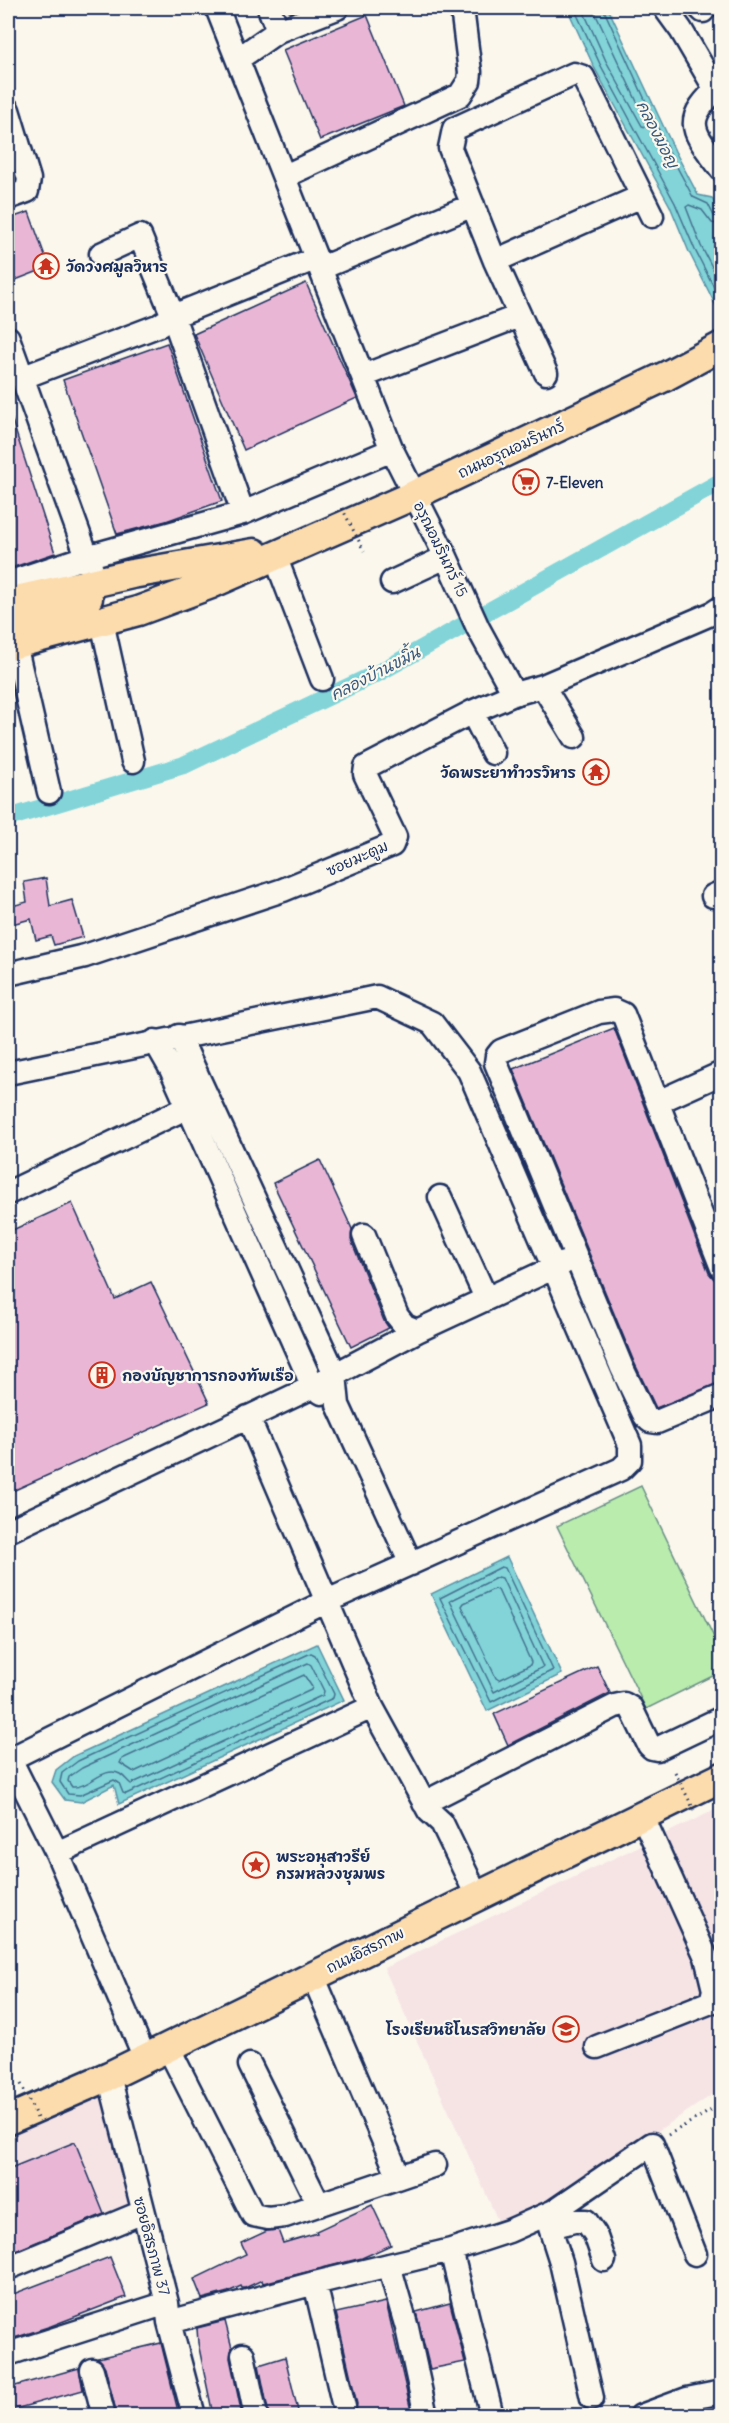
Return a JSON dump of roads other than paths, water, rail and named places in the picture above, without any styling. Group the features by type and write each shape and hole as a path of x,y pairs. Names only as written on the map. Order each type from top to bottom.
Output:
{"main road":[{"name":"ถนนอรุณอมรินทร์","path":"10,638 102,622 176,598 414,495 666,376 722,346"},
{"name":"ถนนอรุณอมรินทร์","path":"8,602 92,569 168,567 286,550"},
{"path":"10,638 44,615 168,567"},
{"path":"44,615 176,598"},
{"path":"14,2092 150,2049 230,2000 467,1892 722,1758"},
{"name":"ถนนอิสรภาพ","path":"8,2120 109,2076 150,2049 313,1976 467,1892 643,1817 722,1777"}],"street":[{"name":"อรุณอมรินทร์ 15","path":"217,8 392,450 446,557 478,628 514,694"},
{"path":"269,8 278,31"},
{"path":"238,59 278,31 337,8"},
{"path":"285,176 460,95 469,81 470,72 462,8"},
{"path":"665,8 719,87 700,107 695,116 694,127 697,138 722,170"},
{"path":"546,373 495,261 450,148 454,129 574,74 583,77 652,216"},
{"path":"8,110 29,179 27,191 8,198"},
{"path":"495,261 642,196"},
{"path":"16,376 160,325 173,316 472,205"},
{"path":"100,254 140,236 173,316 243,513"},
{"path":"363,376 519,316"},
{"path":"8,338 16,376 92,569"},
{"path":"8,583 92,569 243,513 392,450"},
{"path":"286,550 322,679"},
{"path":"392,582 446,557"},
{"name":"ซอยมะตูม","path":"8,974 85,956 272,894 392,845 395,837 364,771 366,767 472,712 514,694 543,686 719,616"},
{"path":"102,622 133,761"},
{"path":"10,638 49,792"},
{"path":"543,686 574,737"},
{"path":"472,712 493,753"},
{"path":"8,1073 377,997 432,1023 469,1071 630,1445 630,1460 621,1469 325,1602 8,1758 57,1853 150,2049 253,2214 260,2218 285,2216 435,2164"},
{"path":"722,1268 623,1014 614,1010 599,1012 501,1051 496,1063 622,1368 645,1416 650,1421 657,1422 722,1395"},
{"path":"179,1036 188,1107 308,1373 311,1385 339,1405"},
{"path":"155,1041 183,1072 335,1374 339,1405 411,1564"},
{"path":"658,1102 722,1073"},
{"path":"8,1193 188,1107"},
{"path":"440,1197 486,1298"},
{"path":"364,1235 397,1316 405,1326 417,1330"},
{"path":"8,1531 302,1392 311,1385 417,1330 577,1258"},
{"path":"630,1445 722,1412"},
{"path":"248,1417 325,1602 372,1707 426,1807 429,1828 467,1892"},
{"path":"426,1807 615,1706 624,1704 631,1708 649,1745 657,1749 722,1718"},
{"path":"57,1853 372,1707"},
{"path":"597,2047 711,2002 714,1990 706,1957 643,1817"},
{"path":"313,1976 399,2177"},
{"path":"250,2065 319,2205"},
{"name":"ซอยอิสรภาพ 37","path":"109,2076 194,2415"},
{"path":"548,2221 652,2144 695,2254"},
{"path":"8,2268 143,2212"},
{"path":"548,2221 561,2262 592,2398"},
{"path":"8,2354 168,2312 315,2283 451,2250 548,2221 586,2221 595,2234 604,2260"},
{"path":"451,2250 492,2415"},
{"path":"389,2265 407,2328 426,2415"},
{"path":"315,2283 344,2407"},
{"path":"243,2355 255,2415"},
{"path":"92,2370 104,2415"},
{"path":"646,2415 687,2399 719,2397"}],"water":[{"name":"คลองมอญ","path":"567,8 608,8 698,195 712,198 721,217 721,316 689,252 670,206 594,67"},
{"path":"507,1557 562,1674 487,1711 431,1594"},
{"path":"317,1644 344,1700 119,1804 114,1785 81,1802 65,1800 52,1782 56,1770 74,1756"}],"waterway":[{"name":"คลองบ้านขมิ้น","path":"8,818 184,765 380,672 722,481"}],"place":[{"name":"วัดวงศมูลวิหาร","path":"46,266"},
{"name":"7-Eleven","path":"526,482"},
{"name":"วัดพระยาทําวรวิหาร","path":"596,772"},
{"name":"กองบัญชาการกองทัพเรือ","path":"102,1375"},
{"name":"พระอนุสาวรีย์ กรมหลวงชุมพร","path":"256,1865"},
{"name":"โรงเรียนชิโนรสวิทยาลัย","path":"566,2029"}]}
